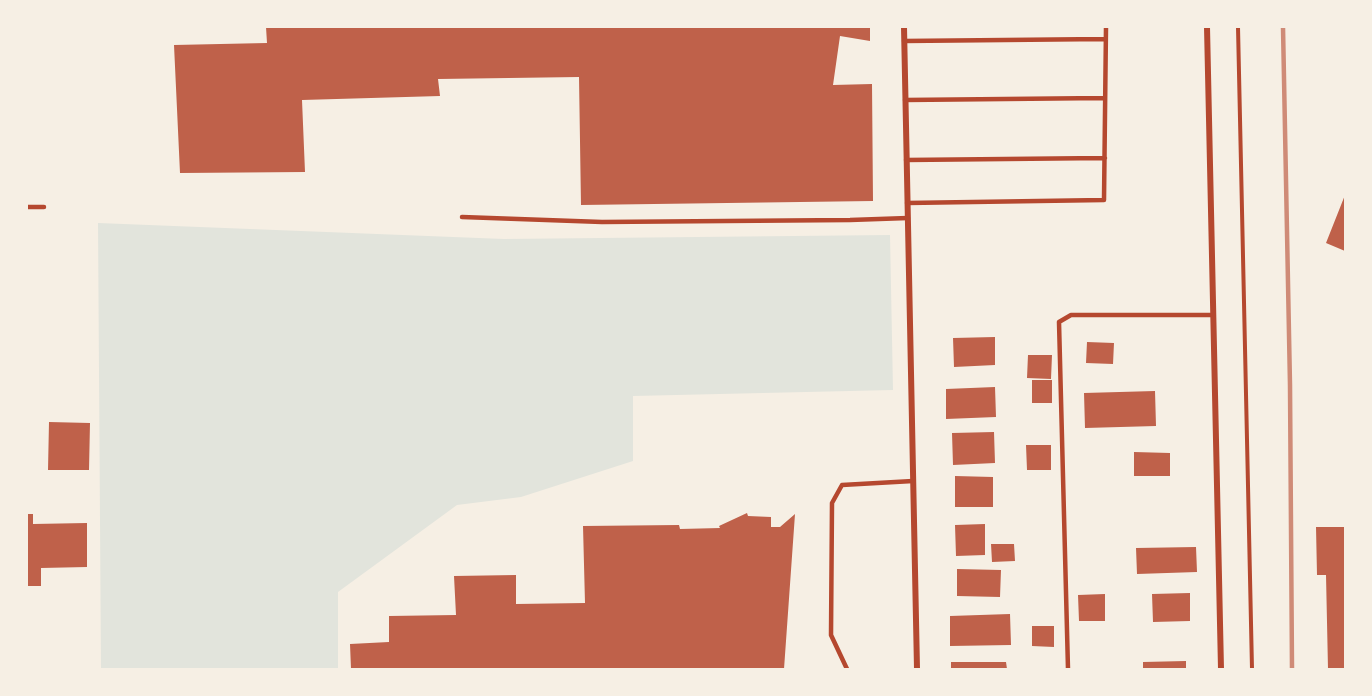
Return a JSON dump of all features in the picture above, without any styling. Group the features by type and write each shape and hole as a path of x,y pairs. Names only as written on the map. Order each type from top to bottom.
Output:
{"street":[{"path":"904,27 917,669"},
{"path":"1207,27 1221,669"}],"lane":[{"path":"908,203 1104,200 1106,27"},
{"path":"904,41 1105,39"},
{"path":"905,100 1105,98"},
{"path":"906,160 1105,158"},
{"path":"27,207 44,207"},
{"path":"462,217 602,222 908,218"},
{"path":"1068,669 1059,322 1071,315 1213,315"},
{"path":"846,669 831,635 832,503 842,484 913,481"}],"path":[{"path":"1238,27 1252,669"}],"shaded area":[{"path":"98,223 504,239 890,235 893,390 633,396 633,461 521,497 457,505 338,592 338,669 101,669"}],"building":[{"path":"266,27 870,27 870,41 840,36 833,85 872,84 873,201 581,205 579,77 438,79 440,96 302,100 305,172 180,173 174,45 267,43"},
{"path":"1345,195 1345,251 1326,243"},
{"path":"995,337 995,365 954,367 953,338"},
{"path":"1087,342 1114,343 1113,364 1086,363"},
{"path":"1028,355 1052,355 1051,379 1027,378"},
{"path":"1032,380 1052,380 1052,403 1032,403"},
{"path":"995,387 996,417 946,419 946,389"},
{"path":"1155,391 1156,426 1085,428 1084,393"},
{"path":"49,422 90,423 89,470 48,470"},
{"path":"994,432 995,463 953,465 952,433"},
{"path":"1026,445 1051,445 1051,470 1027,470"},
{"path":"1134,452 1170,453 1170,476 1134,476"},
{"path":"955,476 993,477 993,507 955,507"},
{"path":"747,513 748,516 771,517 771,527 780,527 795,514 784,669 351,669 350,644 389,642 389,616 456,615 454,576 516,575 516,604 585,603 583,526 679,525 680,529 720,528 719,526"},
{"path":"27,514 33,514 33,524 87,523 87,567 41,568 41,586 27,586"},
{"path":"985,524 985,555 956,556 955,525"},
{"path":"1316,527 1345,527 1345,669 1328,669 1326,575 1317,575"},
{"path":"991,544 1014,544 1015,561 992,562"},
{"path":"1196,547 1197,572 1137,574 1136,548"},
{"path":"957,569 1001,570 1000,597 957,596"},
{"path":"1190,593 1190,621 1153,622 1152,594"},
{"path":"1105,594 1105,621 1079,621 1078,595"},
{"path":"1010,614 1011,645 950,646 950,616"},
{"path":"1032,626 1054,626 1054,647 1032,646"},
{"path":"1186,661 1186,669 1143,669 1143,662"},
{"path":"951,662 1006,662 1007,669 951,669"}],"railway":[{"path":"1283,27 1290,385 1292,669"}]}
